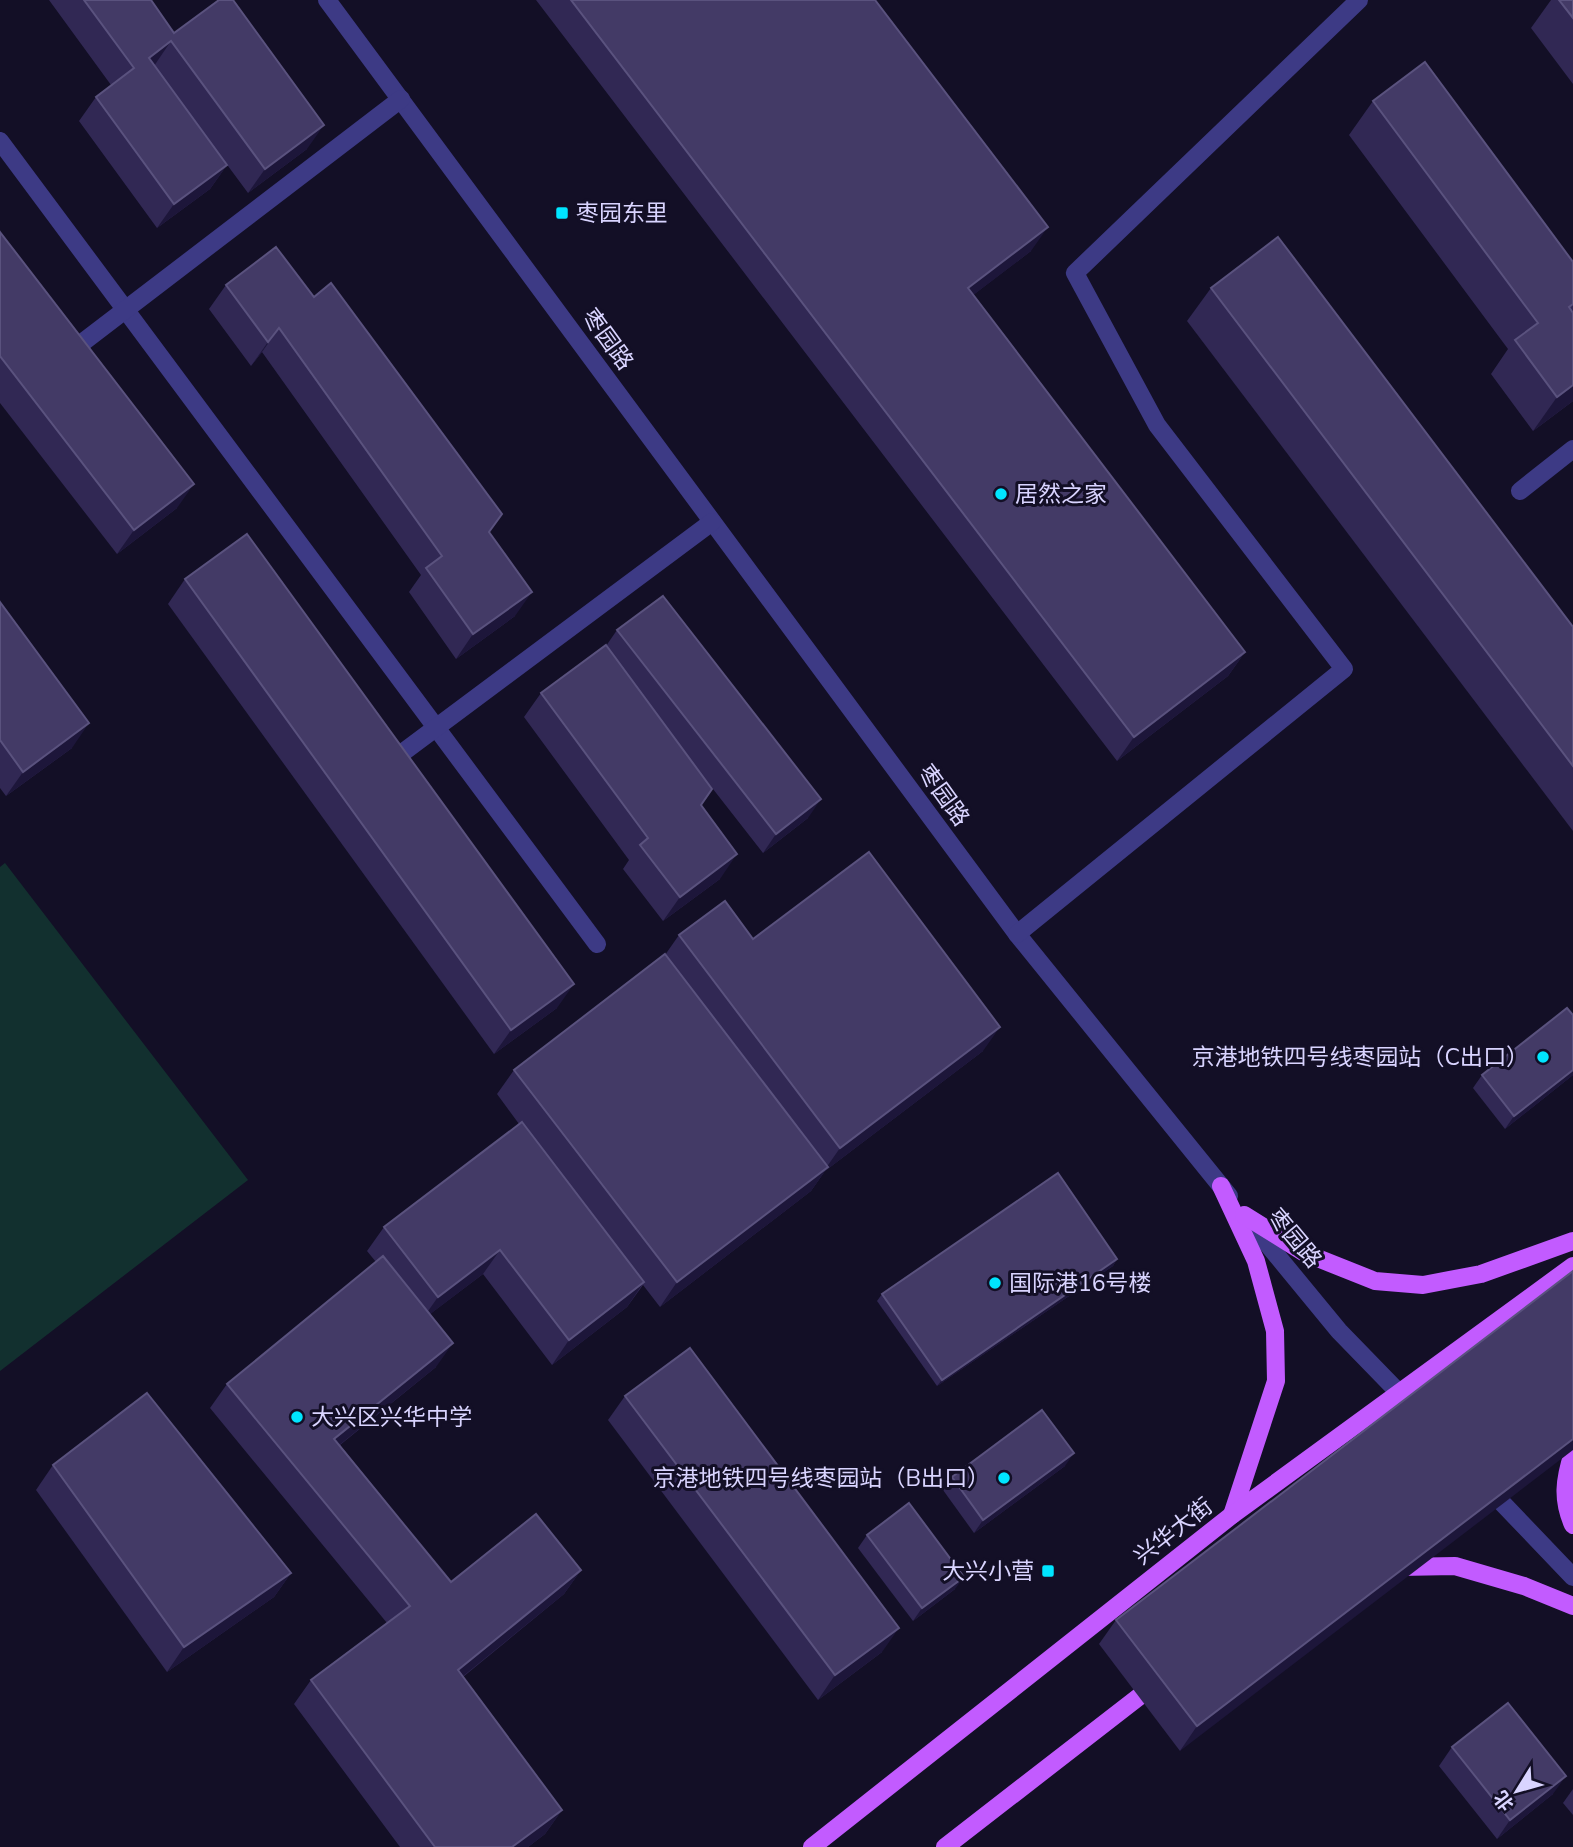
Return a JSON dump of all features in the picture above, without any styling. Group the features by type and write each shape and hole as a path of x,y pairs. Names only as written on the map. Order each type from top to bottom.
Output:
{"main road":[{"path":"1221,1186 1256,1261 1275,1331 1276,1381 1232,1516"},
{"path":"1244,1215 1305,1253 1375,1281 1423,1285 1480,1274 1573,1241"},
{"name":"兴华大街","path":"812,1847 1232,1516 1573,1266"},
{"path":"1573,1453 1567,1472 1565,1507 1573,1525"},
{"path":"1376,1570 1388,1567 1455,1566 1524,1586 1573,1606"},
{"path":"945,1847 1174,1670"}],"street":[{"name":"枣园路","path":"327,0 1017,934 1339,1331 1418,1413"},
{"path":"1017,934 1344,669 1157,425 1075,273 1359,0"},
{"path":"74,349 401,99"},
{"path":"0,141 597,944"},
{"path":"1520,491 1573,449"},
{"path":"390,762 712,522"},
{"path":"1472,1472 1573,1577"}],"green space":[{"path":"5,863 248,1180 0,1371 0,867"}],"building":[{"path":"84,0 151,0 174,33 219,0 233,0 324,125 265,169 171,41 149,58 227,165 174,204 96,97 134,68"},
{"name":"居然之家","path":"571,0 875,0 1048,227 968,288 1245,652 1134,737"},
{"path":"1559,0 1573,0 1573,18"},
{"path":"1425,62 1573,262 1573,304 1569,307 1573,313 1573,385 1557,397 1515,340 1538,323 1373,101"},
{"path":"0,232 194,484 134,530 0,356"},
{"path":"1278,237 1573,627 1573,766 1211,288"},
{"path":"276,247 314,297 331,283 502,514 489,532 532,592 473,634 426,568 442,556 279,328 268,342 226,285"},
{"path":"247,534 574,984 511,1030 185,579"},
{"path":"663,596 821,799 776,834 617,630"},
{"path":"0,602 89,723 23,772 0,740"},
{"path":"606,645 712,789 701,805 737,854 680,897 640,845 648,838 541,693"},
{"path":"869,852 1000,1027 840,1148 679,935 725,901 753,939"},
{"path":"665,954 828,1167 677,1282 514,1070"},
{"name":"京港地铁四号线枣园站（C出口）","path":"1567,1008 1573,1015 1573,1070 1514,1116 1482,1075"},
{"path":"522,1122 644,1282 569,1340 500,1250 438,1297 384,1227"},
{"name":"国际港16号楼","path":"1058,1173 1117,1259 942,1380 882,1294"},
{"path":"383,1256 453,1343 334,1439 451,1582 536,1514 581,1570 458,1670 562,1810 512,1847 435,1847 311,1680 410,1606 227,1384"},
{"path":"1573,1271 1573,1439 1197,1726 1116,1620"},
{"path":"690,1348 899,1628 835,1675 625,1396"},
{"path":"147,1393 291,1573 184,1647 53,1465"},
{"name":"京港地铁四号线枣园站（B出口）","path":"1042,1410 1074,1453 983,1520 952,1477"},
{"path":"909,1503 964,1577 922,1608 867,1535"},
{"path":"1508,1703 1566,1776 1510,1820 1452,1747"}],"place":[{"name":"枣园东里","path":"562,213"},
{"name":"居然之家","path":"1001,494"},
{"name":"京港地铁四号线枣园站（C出口）","path":"1543,1057"},
{"name":"国际港16号楼","path":"995,1283"},
{"name":"大兴区兴华中学","path":"297,1417"},
{"name":"京港地铁四号线枣园站（B出口）","path":"1004,1478"},
{"name":"大兴小营","path":"1048,1571"}]}
